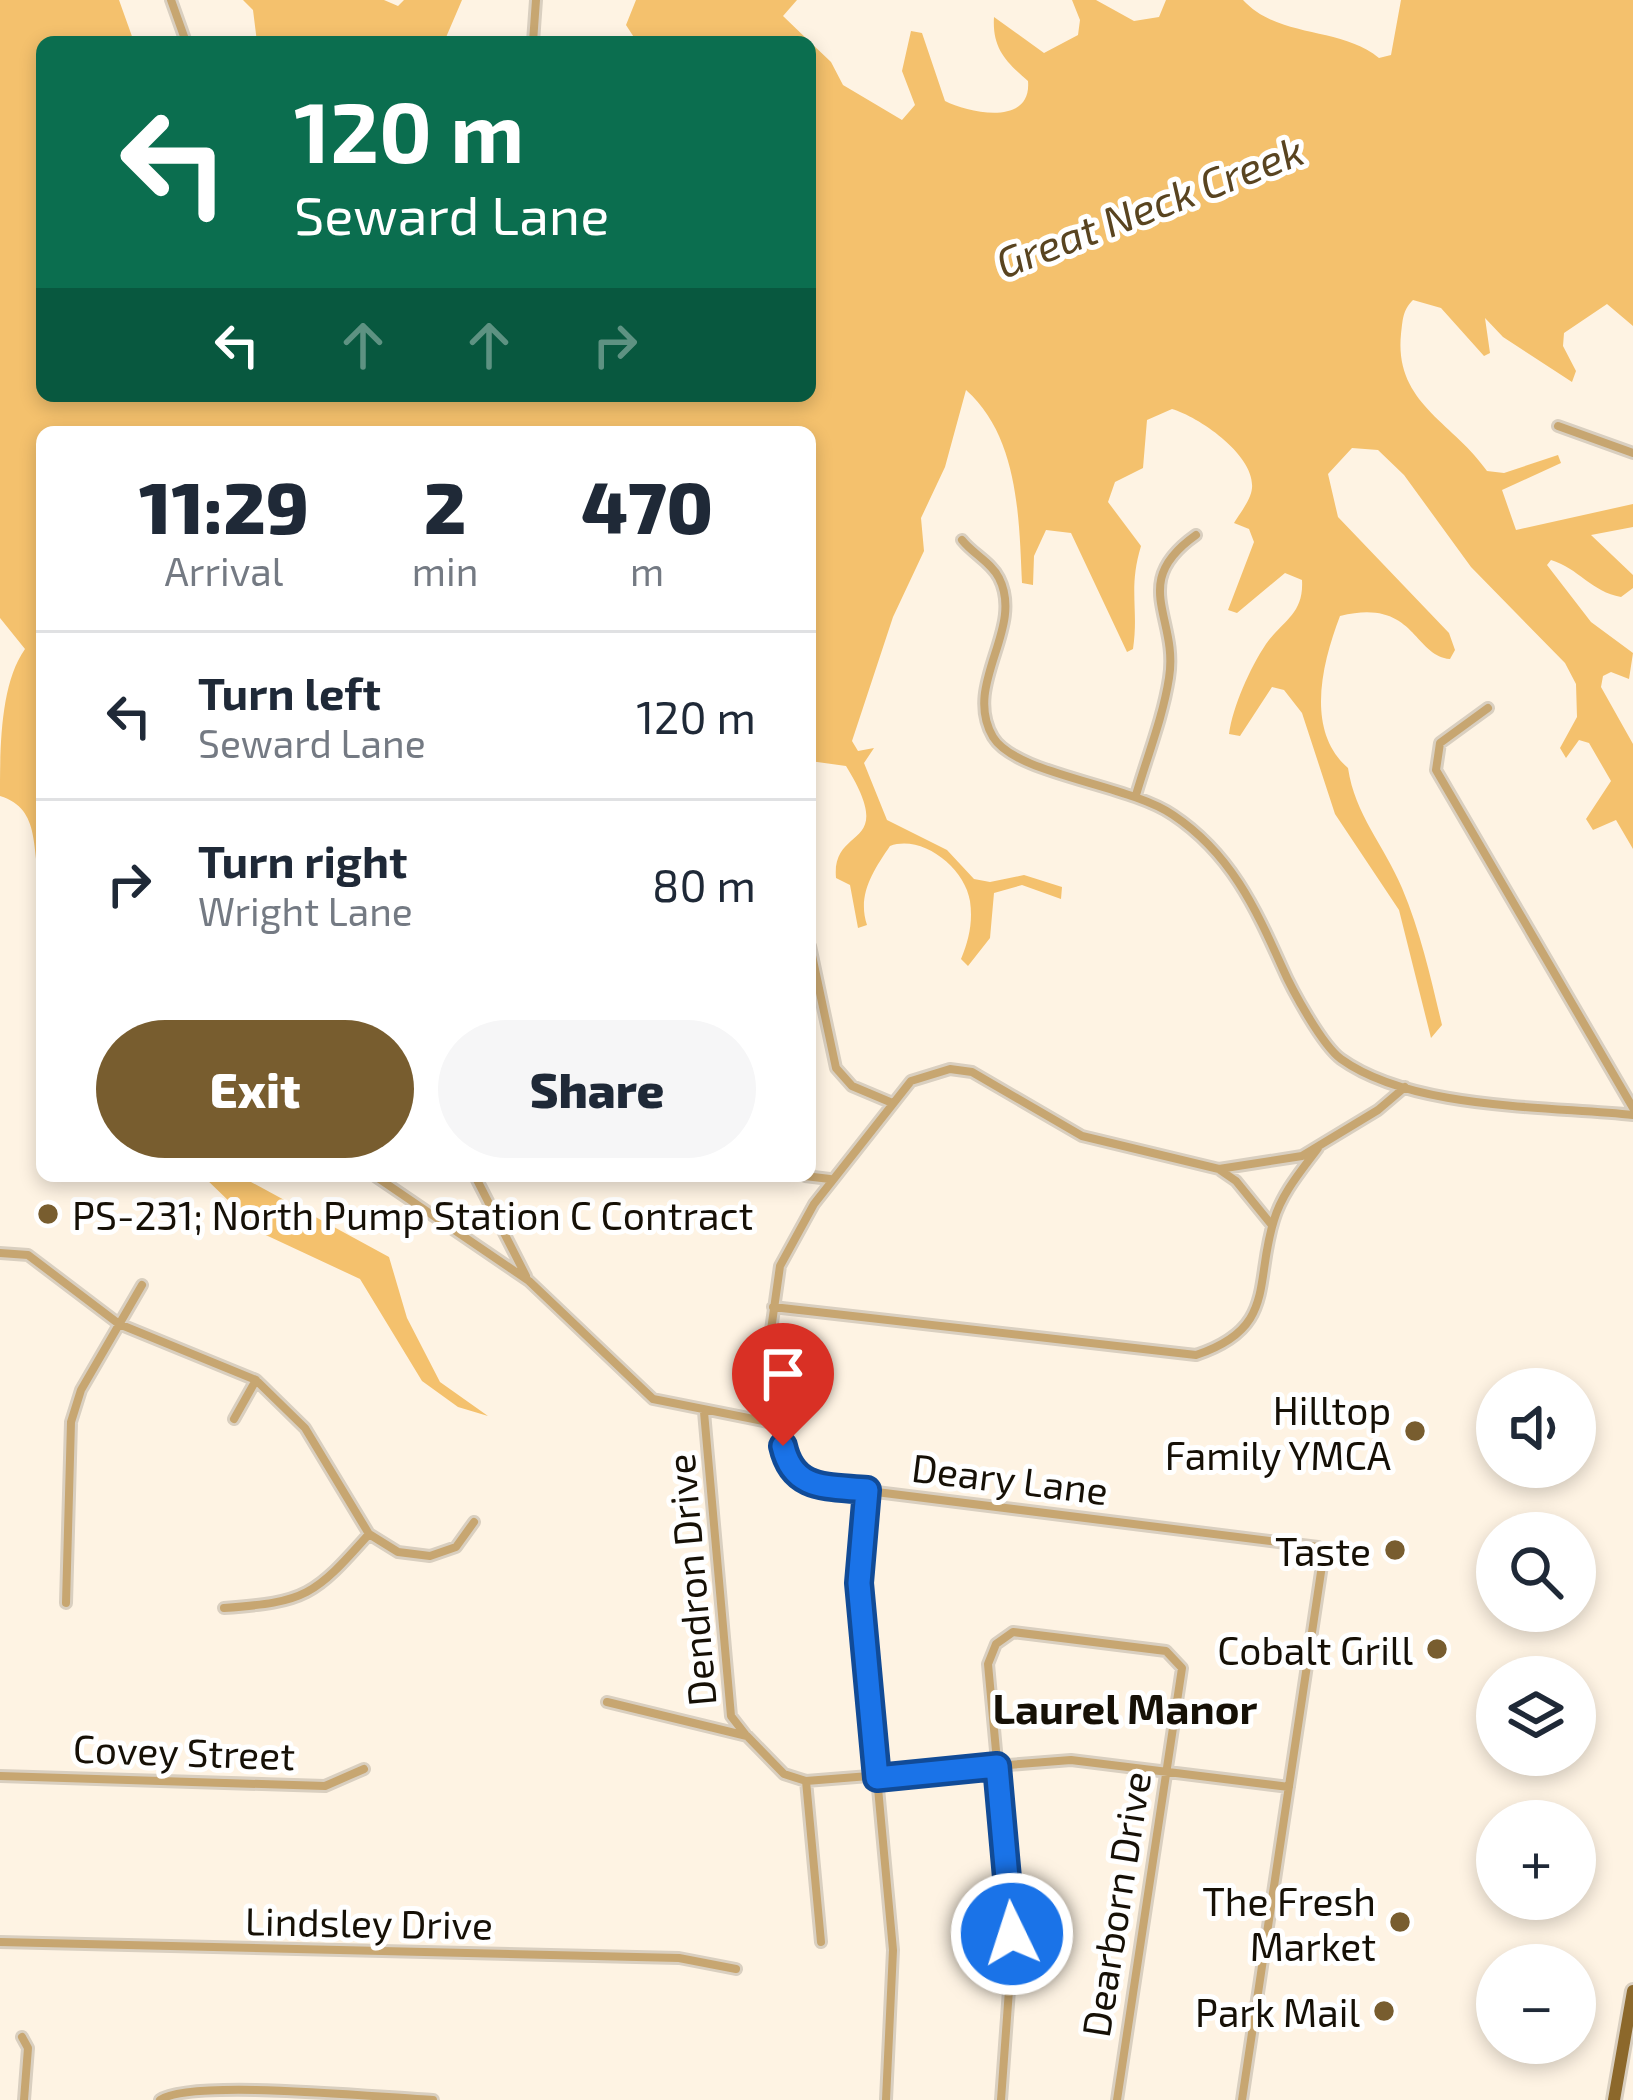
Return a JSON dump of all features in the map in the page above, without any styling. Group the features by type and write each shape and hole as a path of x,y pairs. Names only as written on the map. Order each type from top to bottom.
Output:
{"main road":[{"path":"1614,2100 1633,1991"}],"street":[{"path":"171,0 183,36"},
{"path":"533,36 536,0"},
{"path":"1558,426 1633,453"},
{"path":"1136,794 1170,670 1158,598 1161,575 1173,555 1196,535"},
{"path":"962,540 989,564 1003,586 1003,616 984,695 996,742 1028,764 1136,794 1194,830 1235,874 1263,921 1284,971 1339,1058 1405,1087 1633,1111"},
{"path":"1488,708 1440,743 1436,770 1633,1111"},
{"path":"816,974 836,1068 852,1086 890,1102"},
{"path":"384,1182 529,1281 653,1399 778,1424 773,1307 785,1254 832,1179 890,1102 922,1075 961,1069 1082,1136 1219,1169 1236,1180 1271,1226"},
{"path":"1219,1169 1287,1161 1318,1147 1405,1087"},
{"path":"773,1307 1196,1355 1225,1345 1250,1318 1266,1278 1271,1226 1282,1198 1318,1147"},
{"path":"816,1177 832,1179"},
{"path":"479,1182 529,1281"},
{"path":"0,1253 28,1255 119,1324 256,1379 304,1428 368,1534 398,1552 430,1556 456,1546 474,1522"},
{"path":"66,1603 71,1422 82,1390 142,1285"},
{"path":"234,1419 256,1379"},
{"name":"Dendron Drive","path":"704,1412 731,1716 747,1736"},
{"name":"Deary Lane","path":"778,1424 790,1470 804,1483 1318,1546 1325,1558 1289,1787"},
{"path":"867,1490 859,1583 893,1950 886,2100"},
{"path":"224,1608 291,1603 334,1573 368,1534"},
{"name":"Dearborn Drive","path":"997,1766 989,1656 1004,1637 1013,1633 1097,1641 1166,1651 1180,1662 1118,2100"},
{"path":"607,1702 747,1736 784,1774 806,1781 1086,1761 1289,1787 1242,2100"},
{"path":"997,1766 1012,1934 1001,2100"},
{"name":"Covey Street","path":"0,1776 325,1786 364,1769"},
{"path":"806,1781 821,1942"},
{"name":"Lindsley Drive","path":"0,1942 679,1958 736,1969"},
{"path":"22,2037 28,2048 24,2100"},
{"path":"160,2100 177,2091 216,2091 433,2100"}],"water":[{"name":"Great Neck Creek","path":"0,0 119,0 132,36 36,36 36,402 816,402 816,48 831,62 843,85 902,120 915,105 902,71 911,31 922,33 945,101 983,112 1010,111 1027,96 1028,81 1002,54 994,17 1044,53 1078,35 1080,20 1072,0 1096,0 1134,21 1159,17 1166,0 1243,0 1274,21 1346,41 1379,58 1391,55 1401,0 1633,0 1633,326 1607,304 1564,333 1563,346 1576,371 1572,382 1503,337 1485,318 1490,353 1484,356 1441,308 1413,300 1405,312 1401,358 1416,395 1487,471 1504,473 1558,455 1561,463 1502,490 1516,530 1633,504 1633,527 1591,535 1633,575 1633,588 1621,597 1561,564 1551,560 1547,565 1591,622 1633,653 1629,679 1611,672 1603,676 1601,687 1633,744 1633,849 1616,820 1593,830 1586,819 1611,781 1589,743 1579,740 1566,758 1560,748 1577,717 1576,684 1565,663 1471,567 1404,475 1378,450 1352,448 1328,474 1338,517 1449,633 1455,650 1450,659 1438,656 1398,620 1384,614 1340,616 1321,696 1326,735 1348,768 1357,801 1415,922 1442,1025 1431,1038 1399,910 1335,814 1302,713 1284,690 1272,687 1240,736 1229,734 1254,664 1296,609 1302,580 1285,573 1237,613 1228,610 1254,542 1249,529 1234,523 1252,488 1251,475 1223,439 1172,409 1147,420 1143,468 1115,482 1108,502 1141,546 1135,575 1133,649 1127,652 1071,533 1046,530 1034,556 1033,585 1022,583 1017,506 1006,455 984,409 966,390 945,467 921,518 924,551 893,617 852,741 858,751 874,748 864,763 887,820 947,850 974,879 990,882 1024,875 1062,887 1061,899 1022,885 994,893 990,938 968,966 961,959 970,931 966,889 951,866 928,849 890,846 865,893 867,925 858,928 850,885 836,878 837,861 865,825 866,812 846,766 816,762 816,426 36,426 36,854 23,811 0,796 6,698 25,649 0,618"},
{"path":"243,0 384,0 398,6 404,0 462,0 447,36 256,36 253,10"},
{"path":"636,0 797,0 783,16 804,36 633,36 626,25"},
{"path":"209,1182 251,1182 389,1257 407,1318 440,1382 488,1416 458,1407 422,1381 360,1279 255,1230 231,1229 235,1207"}],"place":[{"name":"PS-231; North Pump Station C Contract","path":"48,1214"},
{"name":"Hilltop Family YMCA","path":"1415,1431"},
{"name":"Taste","path":"1395,1550"},
{"name":"Cobalt Grill","path":"1437,1649"},
{"name":"The Fresh Market","path":"1400,1922"},
{"name":"Park Mail","path":"1384,2011"}],"district":[{"name":"Laurel Manor","path":"1125,1707"}],"route":[{"path":"783,1446 790,1470 804,1483 867,1490 859,1583 877,1778 997,1766 1012,1934"}]}
